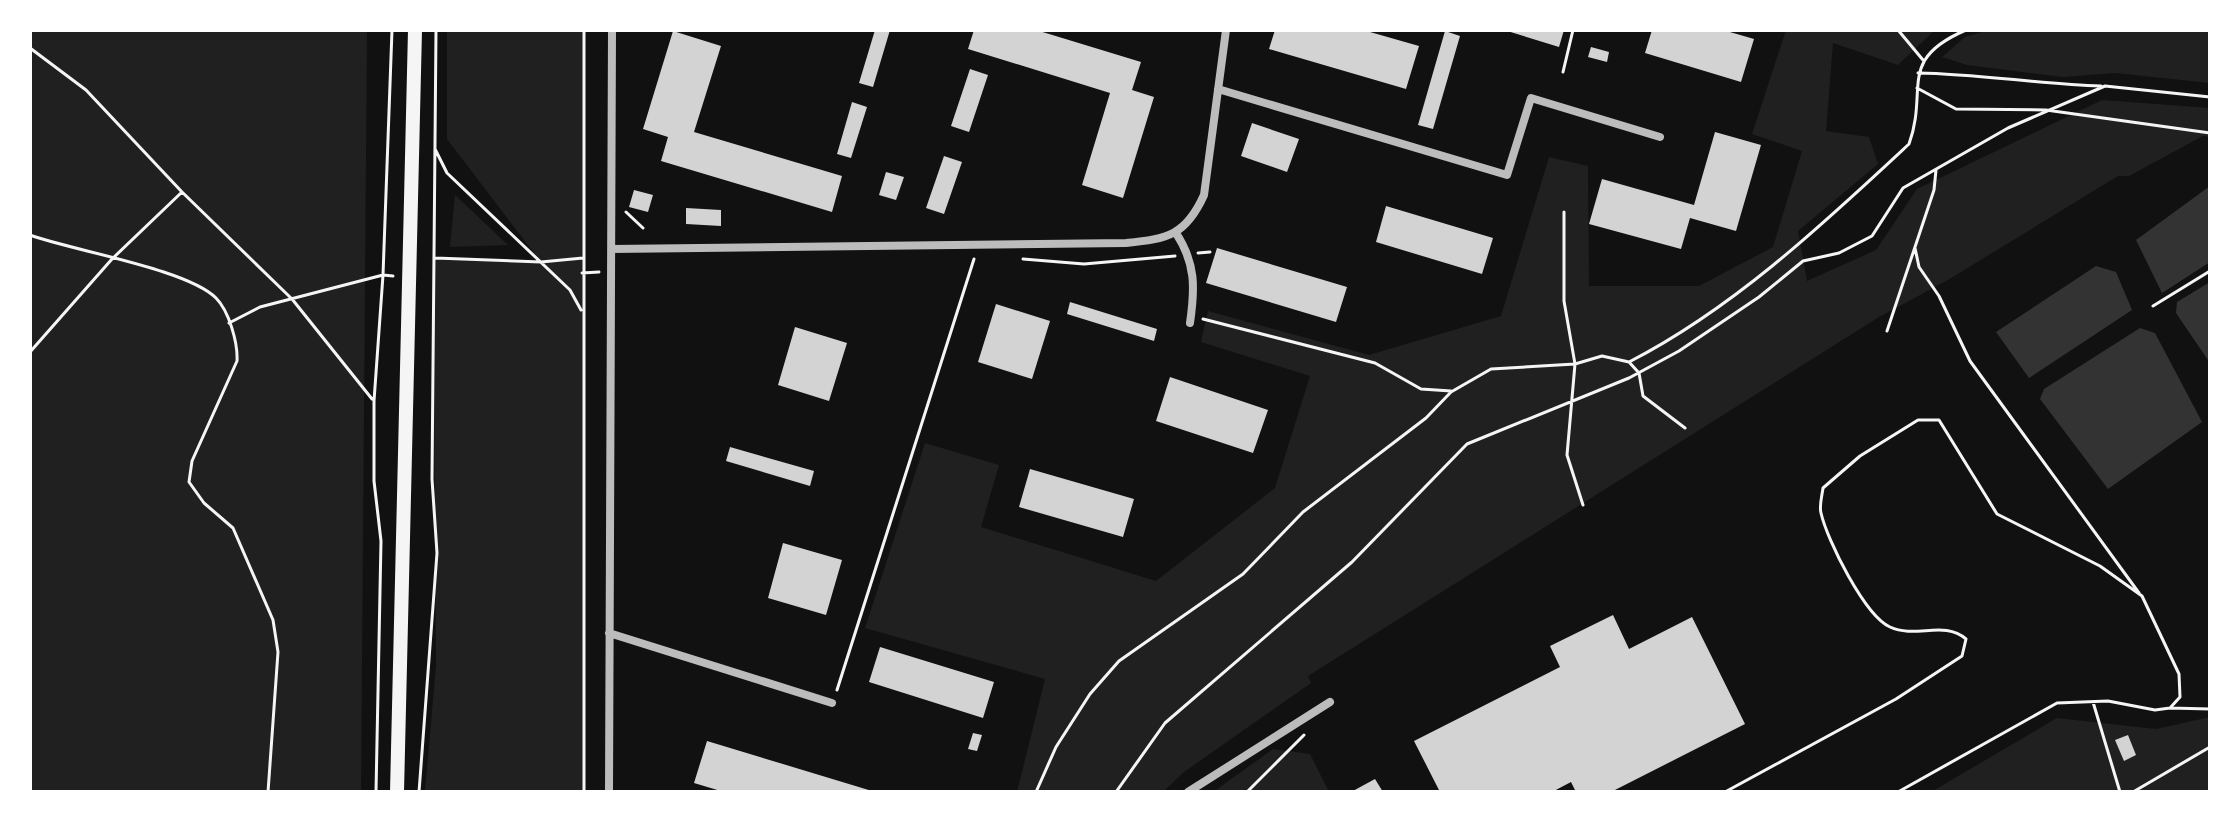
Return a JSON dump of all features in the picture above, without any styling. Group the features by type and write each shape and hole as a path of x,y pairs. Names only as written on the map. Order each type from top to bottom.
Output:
{"main road":[{"path":"397,792 415,30"}],"street":[{"path":"609,792 612,30"},
{"path":"612,249 1126,243 1154,240 1176,233 1193,218 1204,195 1226,30"},
{"path":"1218,89 1507,175 1531,98 1660,137"},
{"path":"1176,233 1190,254 1196,288 1191,320"},
{"path":"609,633 832,703"},
{"path":"1188,792 1330,702"}],"path":[{"path":"376,792 381,541 374,481 374,401 383,275 392,30"},
{"path":"419,792 437,553 432,479 436,30"},
{"path":"584,30 584,792"},
{"path":"1563,72 1573,30"},
{"path":"1898,30 1923,60"},
{"path":"1629,362 1699,324 1854,195 1909,144 1918,121 1918,73 1923,60 1951,36 1966,30"},
{"path":"30,48 86,90 182,192 292,299 374,401"},
{"path":"1918,73 1973,74 2044,84 2105,86 2210,97"},
{"path":"1116,792 1165,723 1352,562 1467,444 1639,373 1679,351 1759,297 1803,261 1839,253 1872,236 1903,188 2046,110 2105,86"},
{"path":"1917,88 1956,109 2046,110 2210,133"},
{"path":"434,146 447,173 570,290 582,313"},
{"path":"1887,331 1899,286 1934,190 1936,170"},
{"path":"30,352 112,259 182,192"},
{"path":"1564,212 1564,301 1575,364 1567,455 1583,505"},
{"path":"30,235 189,282 217,298 229,323 238,346 237,361 192,461 189,482 204,503 233,528 273,620 278,652 268,792"},
{"path":"1915,248 1919,267 1939,296 1970,361 2142,596 2179,674 2180,697 2170,708"},
{"path":"832,703 975,255"},
{"path":"433,258 541,262 583,258"},
{"path":"2153,306 2210,271"},
{"path":"229,323 260,307 383,275"},
{"path":"1191,320 1375,363 1421,389 1451,392"},
{"path":"1036,792 1056,747 1090,694 1119,661 1243,574 1303,512 1426,418 1451,392 1491,369 1575,364 1602,356 1629,362 1639,373 1643,396 1685,428"},
{"path":"1725,792 1896,699 1962,656 1966,639 1956,630 1939,629 1915,634 1887,627 1856,594 1820,511 1823,488 1860,456 1918,420 1939,420 1997,514 2100,566 2142,596"},
{"path":"2093,702 2120,792"},
{"path":"1898,792 2057,703 2093,702 2210,709"},
{"path":"1247,792 1309,730"},
{"path":"2133,792 2210,747"}],"shaded area":[{"path":"30,30 367,30 361,792 30,792"},
{"path":"447,30 584,30 584,792 425,792 436,665 433,258 540,261 447,139"},
{"path":"1786,30 1935,30 1898,65 1833,43 1826,131 1869,137 1878,164 1798,231 1807,281 1876,250 1917,189 2102,100 2210,108 2210,137 2203,136 2129,176 2118,176 1948,280 1879,317 1308,676 1311,683 1184,772 1163,792 1017,792 1045,679 865,628 925,443 999,465 981,527 1156,581 1275,488 1310,376 1201,342 1208,311 1369,355 1501,316 1549,157 1588,166 1589,286 1699,286 1773,247 1802,151 1752,134"},
{"path":"1989,30 2210,30 2210,83 2115,73 2063,77 1967,65 1942,57 1965,37"},
{"path":"2210,186 2210,262 2162,293 2136,240"},
{"path":"455,195 508,245 450,247"},
{"path":"2096,266 2116,272 2132,310 2029,378 1996,332"},
{"path":"2210,282 2210,363 2176,313 2177,302"},
{"path":"2140,328 2155,333 2202,422 2108,489 2040,399 2044,389"},
{"path":"2210,717 2210,792 1931,792 2057,718 2156,729"},
{"path":"1273,749 1310,754 1329,792 1213,792"}],"building":[{"path":"875,30 890,30 873,87 859,83"},
{"path":"974,30 1036,30 1141,62 1132,90 1154,97 1123,198 1082,185 1110,93 968,49"},
{"path":"1275,30 1363,30 1419,46 1406,89 1269,49"},
{"path":"1504,30 1564,30 1559,47"},
{"path":"1652,30 1723,30 1754,39 1741,82 1645,53"},
{"path":"673,31 721,46 694,132 842,176 832,212 661,161 668,137 643,129"},
{"path":"1445,31 1460,36 1433,129 1418,125"},
{"path":"1591,47 1609,52 1607,62 1588,57"},
{"path":"970,69 988,75 969,132 951,126"},
{"path":"852,102 867,107 851,158 837,154"},
{"path":"1252,123 1299,139 1287,172 1241,156"},
{"path":"1715,132 1761,145 1736,231 1690,218 1681,249 1589,224 1602,179 1694,205"},
{"path":"944,156 962,162 944,214 926,208"},
{"path":"886,172 904,177 896,200 879,195"},
{"path":"634,190 653,195 648,212 629,207"},
{"path":"1386,206 1493,238 1482,274 1376,242"},
{"path":"686,208 721,210 721,226 686,224"},
{"path":"1217,248 1347,287 1336,322 1206,283"},
{"path":"1070,302 1157,329 1154,341 1067,314"},
{"path":"996,304 1050,321 1032,379 978,362"},
{"path":"795,327 847,343 829,401 778,385"},
{"path":"1170,377 1268,410 1253,453 1156,421"},
{"path":"730,447 814,471 810,486 726,461"},
{"path":"1030,469 1134,499 1123,537 1019,507"},
{"path":"783,543 842,560 826,615 768,598"},
{"path":"1613,615 1629,649 1692,617 1745,724 1611,792 1576,792 1571,782 1552,792 1440,792 1414,741 1560,667 1550,646"},
{"path":"880,647 994,682 983,718 869,682"},
{"path":"973,733 982,735 977,751 968,749"},
{"path":"2128,735 2136,755 2124,761 2115,740"},
{"path":"707,741 872,792 724,792 694,783"},
{"path":"1375,779 1383,792 1351,792"}]}
